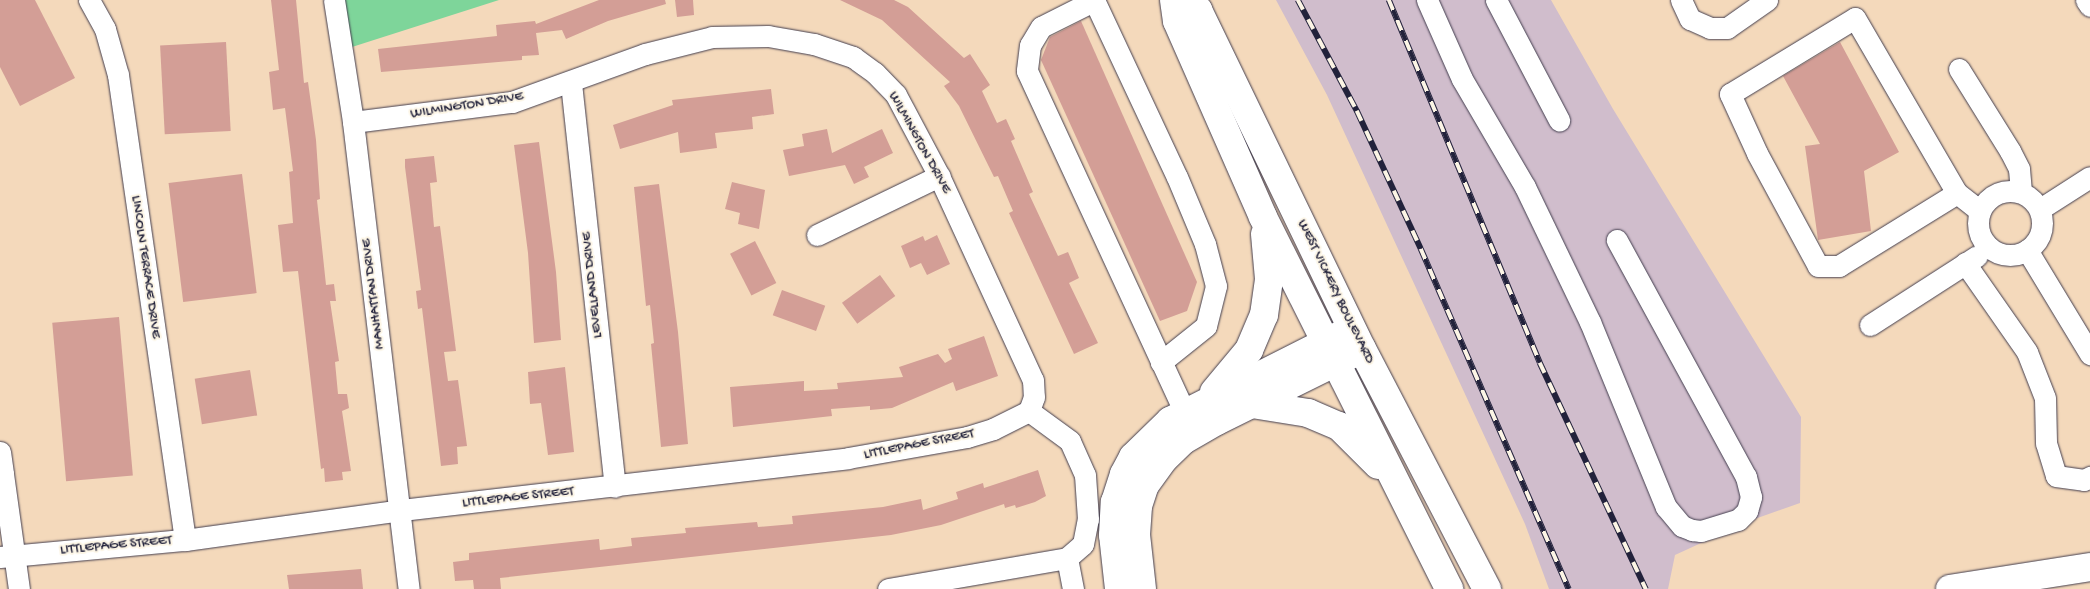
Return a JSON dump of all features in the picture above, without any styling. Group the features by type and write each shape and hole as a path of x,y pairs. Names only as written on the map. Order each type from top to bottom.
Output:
{"main road":[{"path":"1174,0 1177,21 1263,216 1449,589"},
{"name":"WEST VICKERY BOULEVARD","path":"1180,0 1198,10 1357,339 1487,589"},
{"path":"1195,407 1249,350 1264,315 1269,279 1263,216"},
{"path":"1129,583 1113,536 1115,502 1124,474 1146,444 1170,421 1195,407 1330,352 1357,339"},
{"path":"1129,583 1138,506 1154,470 1184,440 1252,404 1330,352"},
{"path":"1252,404 1308,413 1339,426 1366,451 1386,475 1431,550"},
{"path":"1950,589 2090,568"}],"street":[{"name":"LINCOLN TERRACE DRIVE","path":"89,0 105,29 118,75 185,540"},
{"name":"MANHATTAN DRIVE","path":"334,0 353,122 409,589"},
{"path":"1161,362 1206,326 1216,286 1205,244 1094,0 1041,26 1030,44 1028,71 1161,362 1195,407"},
{"path":"1427,0 1462,79 1529,196 1586,314 1666,507 1682,526 1692,530 1701,531 1738,520 1747,511 1750,497 1746,477 1617,240"},
{"path":"1496,0 1559,120"},
{"path":"1681,0 1690,19 1710,28 1727,28 1767,0"},
{"path":"2086,0 2090,6"},
{"path":"1957,192 1839,266 1818,266 1757,153 1730,94 1855,18 1957,192 1980,211"},
{"name":"WILMINGTON DRIVE","path":"353,122 512,102 571,83 645,54 712,37 768,36 814,44 853,57 875,73 896,95 939,176 1034,380 1034,397 1029,411"},
{"path":"1959,69 2010,151 2018,169 2021,192 2040,209 2042,226 2039,236 2027,250 2003,254 1989,247 1979,234 1980,211 1991,196 2000,192 2021,192"},
{"name":"LEVELLAND DRIVE","path":"571,83 615,487"},
{"path":"817,235 939,176"},
{"path":"2040,209 2090,177"},
{"path":"1870,325 1989,247"},
{"path":"2027,250 2090,354"},
{"path":"1965,263 2027,352 2045,398 2046,443 2056,476 2084,480 2090,477"},
{"name":"LITTLEPAGE STREET","path":"7,556 185,540 400,510 615,487 848,458 967,437 993,429 1029,411"},
{"path":"888,589 1067,558 1083,544 1088,519 1085,476 1070,441 1029,411"},
{"path":"0,452 7,556 19,589"},
{"path":"1067,558 1073,589"}],"shaded area":[{"path":"1276,0 1551,0 1613,109 1801,417 1800,503 1749,521 1675,555 1668,589 1549,589 1525,524 1327,95"}],"green space":[{"path":"343,0 499,0 352,47"}],"building":[{"path":"0,0 35,0 75,78 20,106 0,67"},
{"path":"271,0 296,0 304,83 308,82 316,140 320,199 317,200 326,285 334,284 336,301 330,301 339,361 335,362 338,394 347,394 349,408 342,411 351,471 342,472 343,480 325,482 324,468 321,469 298,271 283,272 278,225 293,223 289,172 293,171 285,108 273,110 269,72 279,70"},
{"path":"599,0 665,0 666,4 608,21 566,39 562,30 536,33 539,55 522,56 522,60 381,72 378,49 497,36 496,25 535,21 536,24"},
{"path":"675,0 693,0 694,15 677,17"},
{"path":"840,0 894,0 908,7 964,58 970,54 990,85 982,91 997,123 1006,119 1015,139 1011,141 1033,192 1029,194 1058,256 1068,252 1079,278 1069,283 1098,343 1074,354 1009,213 1013,211 998,176 994,177 959,106 944,86 950,82 882,20"},
{"path":"1081,21 1197,282 1187,311 1160,321 1041,60 1050,37"},
{"path":"226,42 231,131 165,134 160,45"},
{"path":"1840,42 1899,152 1864,171 1871,231 1818,240 1805,146 1820,144 1783,76"},
{"path":"771,89 774,114 752,117 753,129 715,133 717,148 680,153 678,132 620,149 613,125 673,105 672,100"},
{"path":"827,129 832,153 882,129 893,153 864,167 869,177 854,184 845,165 789,176 783,150 804,146 802,134"},
{"path":"539,142 556,272 561,340 534,343 528,253 514,145"},
{"path":"434,156 437,182 430,183 434,227 440,226 456,351 444,352 448,381 458,380 467,446 457,447 458,464 441,466 422,308 418,309 416,291 421,290 405,167 405,159"},
{"path":"242,174 257,293 183,302 169,183"},
{"path":"732,182 765,190 759,229 738,224 740,213 725,209"},
{"path":"659,184 678,332 688,444 661,447 651,344 654,343 650,305 646,306 634,187"},
{"path":"937,235 950,264 927,275 921,263 910,268 901,246 923,236 925,241"},
{"path":"755,241 776,283 751,296 730,254"},
{"path":"880,275 895,296 857,324 842,303"},
{"path":"782,290 825,306 816,331 773,315"},
{"path":"119,317 133,475 66,481 52,323"},
{"path":"984,336 998,376 956,391 953,382 892,408 870,410 870,406 831,409 832,416 733,427 730,387 804,381 804,391 838,389 837,383 903,377 899,367 938,354 945,363 952,359 948,349"},
{"path":"565,367 574,452 548,455 541,403 530,404 528,372"},
{"path":"250,370 257,415 202,424 195,379"},
{"path":"1038,470 1046,496 1035,502 1016,508 1015,505 1005,508 1004,504 941,525 891,535 500,578 501,589 474,589 473,580 455,581 453,562 469,560 469,553 599,539 600,550 632,546 631,538 686,533 685,528 757,522 758,527 793,524 792,516 883,507 921,499 923,510 958,499 956,492 983,483 984,488"},
{"path":"361,569 363,589 289,589 287,575"}],"railway":[{"path":"1298,0 1357,111 1421,249 1569,589"},
{"path":"1389,0 1540,363 1646,589"}]}
